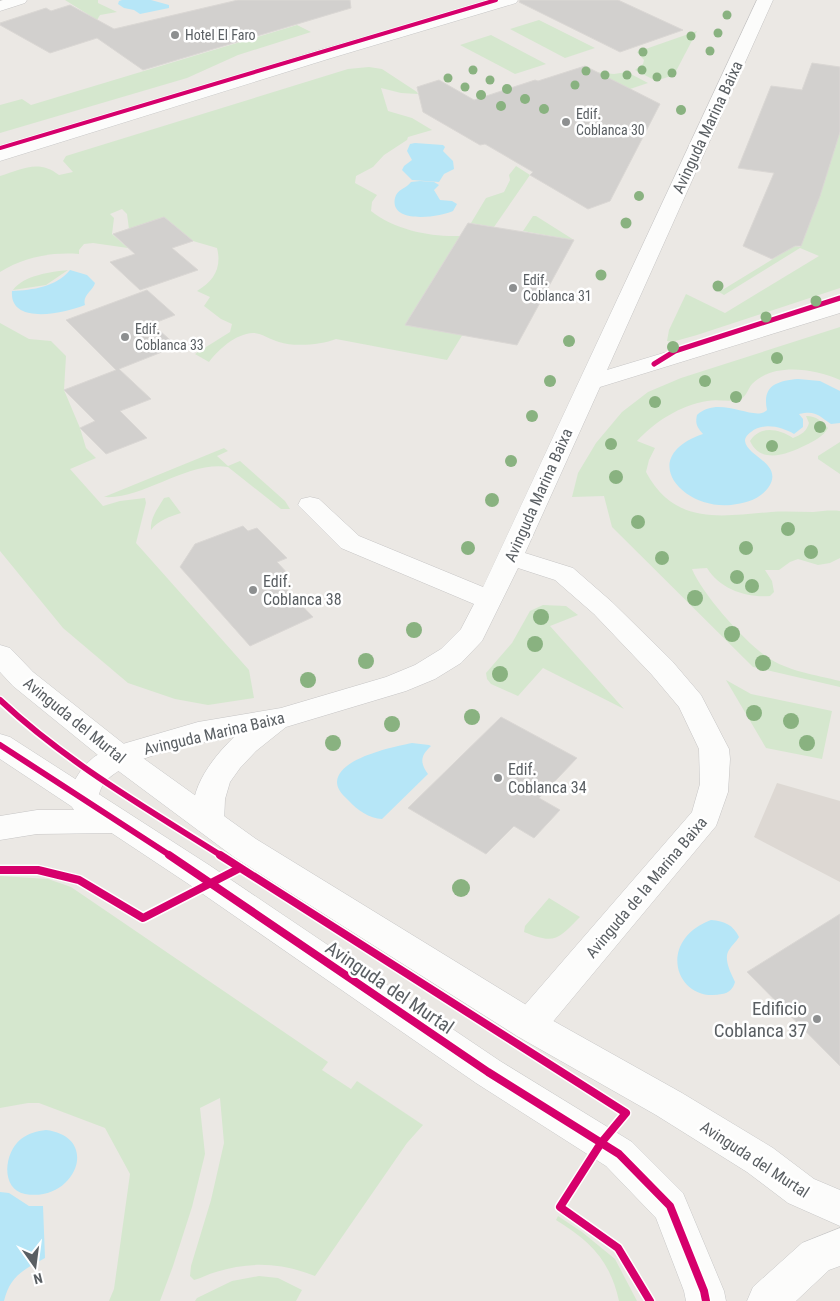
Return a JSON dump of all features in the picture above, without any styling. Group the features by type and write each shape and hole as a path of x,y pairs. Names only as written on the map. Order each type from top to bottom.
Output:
{"street":[{"path":"0,6 18,0"},
{"path":"0,140 469,0"},
{"path":"0,155 322,54 510,0"},
{"name":"Avinguda Marina Baixa","path":"83,801 86,786 94,775 104,765 120,756 198,733 281,718 396,684 425,672 451,656 472,634 490,600 589,383 757,4"},
{"path":"589,383 840,306"},
{"path":"310,505 350,542 490,600"},
{"name":"Avinguda de la Marina Baixa","path":"510,557 564,574 603,608 662,668 691,702 714,749 715,756 715,792 705,818 529,1025"},
{"name":"Avinguda del Murtal","path":"0,656 23,679 120,756 245,848 529,1025 669,1104 760,1160 801,1192 840,1208"},
{"path":"209,822 211,793 223,767 249,740 281,718"},
{"name":"Avinguda del Murtal","path":"0,744 83,801 198,874 488,1072 619,1154 670,1206 704,1291 706,1301"},
{"path":"0,828 37,822 115,821"},
{"path":"768,1301 816,1256 840,1247"}],"shaded area":[{"path":"777,783 840,801 840,882 754,837"}],"green space":[{"path":"65,0 98,0 98,3 117,12 100,15 97,20"},
{"path":"539,20 595,48 565,58 510,29"},
{"path":"297,25 311,32 238,55 187,78 0,133 0,105 22,99 31,105"},
{"path":"697,31 674,75 656,81 635,70 643,64 644,60 637,52"},
{"path":"491,35 546,64 515,74 460,45"},
{"path":"369,67 382,69 418,94 401,93 381,88 388,111 412,118 432,130 408,137 407,140 384,155 373,167 356,176 355,183 377,195 372,202 371,211 380,218 402,228 425,234 460,236 405,325 463,334 447,360 336,339 308,345 285,344 253,333 234,339 209,362 195,354 230,332 232,324 221,319 204,306 210,297 197,291 208,283 215,273 218,262 217,248 193,241 164,217 129,229 127,214 122,209 110,214 114,218 112,234 128,248 93,243 84,244 79,250 79,254 58,254 28,259 0,272 0,176 23,168 37,166 52,170 59,175 73,172 63,161 66,156 348,69"},
{"path":"594,72 614,74 627,72 648,83 609,96"},
{"path":"840,132 840,288 697,335 672,342 667,341 669,330 686,294 725,313 819,256 800,248 724,295 719,292 794,246 800,247"},
{"path":"516,166 530,175 494,227 471,223 486,198 504,192 510,180 509,175"},
{"path":"533,216 536,216 574,240 523,231"},
{"path":"68,270 46,285 13,290 31,278 46,273"},
{"path":"0,323 29,339 51,341 66,356 64,390 86,448 96,458 70,469 103,506 120,501 145,498 146,503 136,543 249,670 254,698 208,705 175,699 128,683 63,628 0,551"},
{"path":"840,327 840,380 807,371 783,370 771,373 761,377 752,384 740,399 730,401 711,400 687,407 660,421 637,441 655,448 646,472 658,489 671,502 685,509 701,514 717,515 840,511 840,558 830,563 818,565 798,559 779,570 765,570 772,581 774,592 770,596 743,594 734,591 719,582 707,568 692,569 714,604 758,650 783,666 840,681 840,687 753,667 612,527 604,496 572,497 578,473 596,443 622,412 648,392 681,378"},
{"path":"806,416 816,418 828,428 819,438 799,448 783,454 768,455 761,453 750,441 759,433 770,430 782,432 793,438 796,437 808,426 809,423"},
{"path":"840,442 840,474 818,459 818,456"},
{"path":"224,448 228,451 217,456 228,466 240,461 285,501 290,509 281,509 228,467 196,470 134,493 104,497"},
{"path":"169,497 181,513 160,521 151,530 153,517 157,509 164,498"},
{"path":"543,605 566,606 578,615 550,626 624,709 543,668 518,696 491,684 487,679 486,673 512,643 530,611"},
{"path":"726,680 751,694 832,711 822,759 766,748"},
{"path":"0,876 48,879 71,887 328,1062 322,1070 351,1089 357,1081 423,1125 407,1143 315,1276 290,1268 254,1265 229,1268 194,1280 190,1276 191,1266 211,1200 224,1143 220,1098 200,1108 205,1154 192,1207 160,1301 109,1301 114,1289 130,1174 105,1128 39,1103 0,1108"},
{"path":"549,898 580,917 561,935 555,938 543,938 524,932 525,926"},
{"path":"558,1216 582,1232 615,1259 637,1301 619,1301 610,1274 597,1253 589,1244 556,1220"},
{"path":"259,1276 278,1278 302,1290 296,1301 195,1301 197,1298 232,1281"}],"water":[{"path":"122,0 151,0 169,5 169,8 140,14 118,4"},
{"path":"410,144 443,145 445,147 443,151 453,161 454,169 444,174 439,182 412,180 402,170 412,160 407,151"},
{"path":"411,182 434,182 439,185 434,190 440,200 452,201 457,204 453,211 428,217 408,216 400,212 395,207 396,195"},
{"path":"70,270 87,275 95,283 85,298 85,305 65,311 40,314 29,313 19,309 13,302 12,291 28,290 51,284"},
{"path":"798,379 820,381 840,391 840,423 831,424 817,414 805,413 799,414 803,419 803,427 794,434 784,429 767,426 756,429 749,434 745,440 747,447 769,467 772,473 772,480 768,488 751,500 731,505 713,504 697,499 683,491 674,480 669,468 672,456 683,444 703,434 697,425 697,415 706,409 716,407 761,413 767,410 767,395 772,386 783,381"},
{"path":"412,743 431,746 422,760 428,774 382,819 377,819 359,810 339,790 337,782 346,766 368,755"},
{"path":"711,920 728,924 739,937 727,954 728,966 735,982 733,987 727,993 706,995 693,990 684,981 678,969 678,955 683,942 694,930"},
{"path":"46,1130 63,1135 73,1144 77,1156 75,1168 68,1180 57,1189 43,1194 25,1194 17,1191 11,1185 8,1178 8,1161 11,1152 15,1145 24,1137"},
{"path":"0,1192 9,1193 29,1206 43,1206 45,1258 18,1275 10,1285 4,1301 0,1301"}],"building":[{"path":"238,0 350,0 351,8 143,70 97,38 50,53 0,25 0,23 46,8 51,11 70,5 114,29"},
{"path":"520,0 618,0 683,30 620,52 519,2"},
{"path":"812,63 840,67 840,132 820,196 801,246 795,246 772,259 743,246 774,173 738,168 771,86 802,90"},
{"path":"585,66 660,104 610,201 588,209 530,175 533,172 485,144 480,145 423,112 417,87 439,80 474,100"},
{"path":"164,217 193,241 172,248 198,270 140,290 110,262 135,254 113,234"},
{"path":"468,223 574,240 517,345 405,325"},
{"name":"Edif. Coblanca 33","path":"147,290 175,315 152,324 177,346 119,369 151,399 120,411 147,438 106,454 80,428 95,421 64,390 116,370 66,320"},
{"name":"Edif. Coblanca 38","path":"243,526 248,531 257,528 287,558 277,562 290,576 285,578 288,581 281,584 313,617 250,646 180,567 195,544"},
{"name":"Edif. Coblanca 34","path":"501,717 577,758 539,798 560,810 534,838 514,826 486,854 408,808"},
{"name":"Edificio Coblanca 37","path":"840,914 840,1066 747,972"}],"cycle path":[{"path":"0,148 496,0"},
{"path":"654,364 675,351 840,298"},
{"path":"0,700 21,720 94,775 626,1113 601,1143 560,1207 618,1248 650,1301"},
{"path":"0,745 198,874 488,1072 619,1154 670,1206 704,1291 706,1301"},
{"path":"0,870 38,870 79,880 143,918 240,868"}],"place":[{"name":"Hotel El Faro","path":"175,35"},
{"name":"Edif. Coblanca 30","path":"566,122"},
{"name":"Edif. Coblanca 31","path":"513,288"},
{"name":"Edif. Coblanca 33","path":"125,337"},
{"name":"Edif. Coblanca 38","path":"253,590"},
{"name":"Edif. Coblanca 34","path":"498,778"},
{"name":"Edificio Coblanca 37","path":"817,1019"}]}
